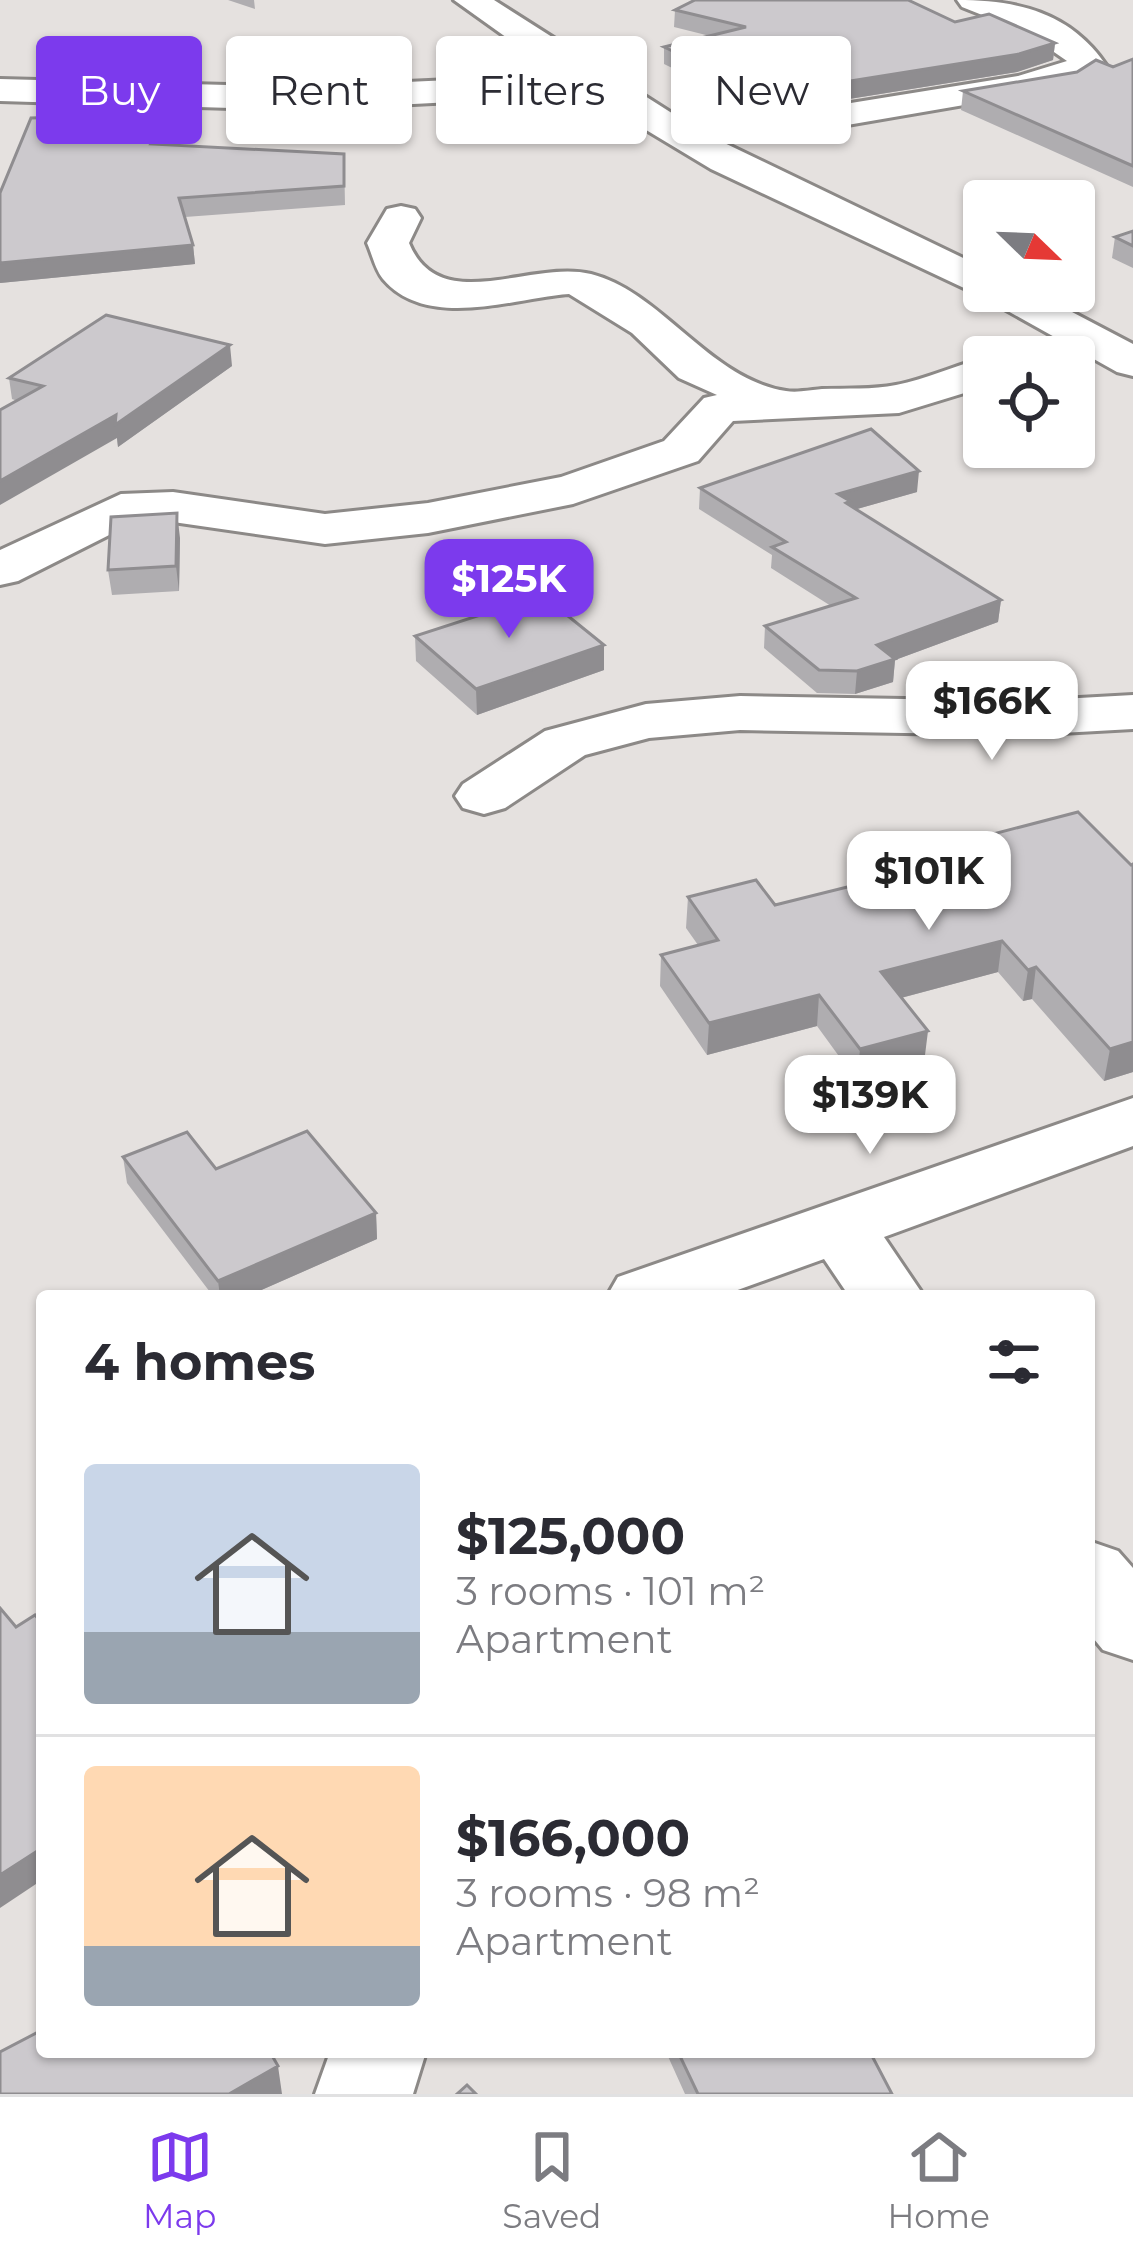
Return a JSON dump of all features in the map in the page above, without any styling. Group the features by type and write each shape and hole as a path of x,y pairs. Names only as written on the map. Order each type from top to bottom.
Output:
{"street":[{"path":"472,0 526,36"},
{"path":"851,114 1018,87 1061,78 1088,65 1080,50 1042,28 974,0"},
{"path":"0,91 283,102 436,96"},
{"path":"700,144 725,161 963,274"},
{"path":"725,161 754,144"},
{"path":"401,218 388,243 400,273 434,291 472,296 567,281 584,285 648,324 695,368 782,407"},
{"path":"1041,312 1088,336"},
{"path":"1095,340 1133,362"},
{"path":"0,569 121,509 173,507 325,529 428,518 573,488 681,451 720,408 899,399 963,379"},
{"path":"484,796 565,742 646,721 740,713 1025,718 1133,712"},
{"path":"660,1290 1133,1121"},
{"path":"838,1225 883,1290"},
{"path":"1095,1581 1133,1626"},
{"path":"364,2094 377,2058"}],"building":[{"path":"695,0 908,0 955,22 989,14 1055,43 1019,54 851,81 851,36 709,36 746,27 675,10"},
{"path":"1133,59 1133,166 963,91 1077,72 1096,60 1113,67"},
{"path":"31,118 36,118 36,144 151,144 344,154 344,186 179,198 193,245 0,263 0,193"},
{"path":"1133,231 1133,246 1115,237"},
{"path":"106,315 230,345 115,425 116,415 0,481 0,410 43,386 9,378"},
{"path":"871,429 919,471 838,494 1001,600 877,645 895,659 857,671 819,670 765,626 856,598 772,547 786,542 700,488"},
{"path":"177,513 176,566 108,570 111,517"},
{"path":"542,595 604,645 476,689 415,636"},
{"path":"1078,812 1133,864 1133,1042 1110,1049 1036,967 1028,970 1002,941 881,972 928,1031 860,1049 819,995 709,1023 661,955 718,940 688,897 756,880 775,905 960,859 947,846"},
{"path":"307,1131 376,1213 218,1281 123,1157 187,1132 216,1169"},
{"path":"0,1608 16,1627 36,1616 36,1852 0,1875"},
{"path":"36,2033 36,2058 273,2058 278,2066 229,2094 0,2094 0,2052"},
{"path":"681,2058 873,2058 892,2094 698,2094"}]}
